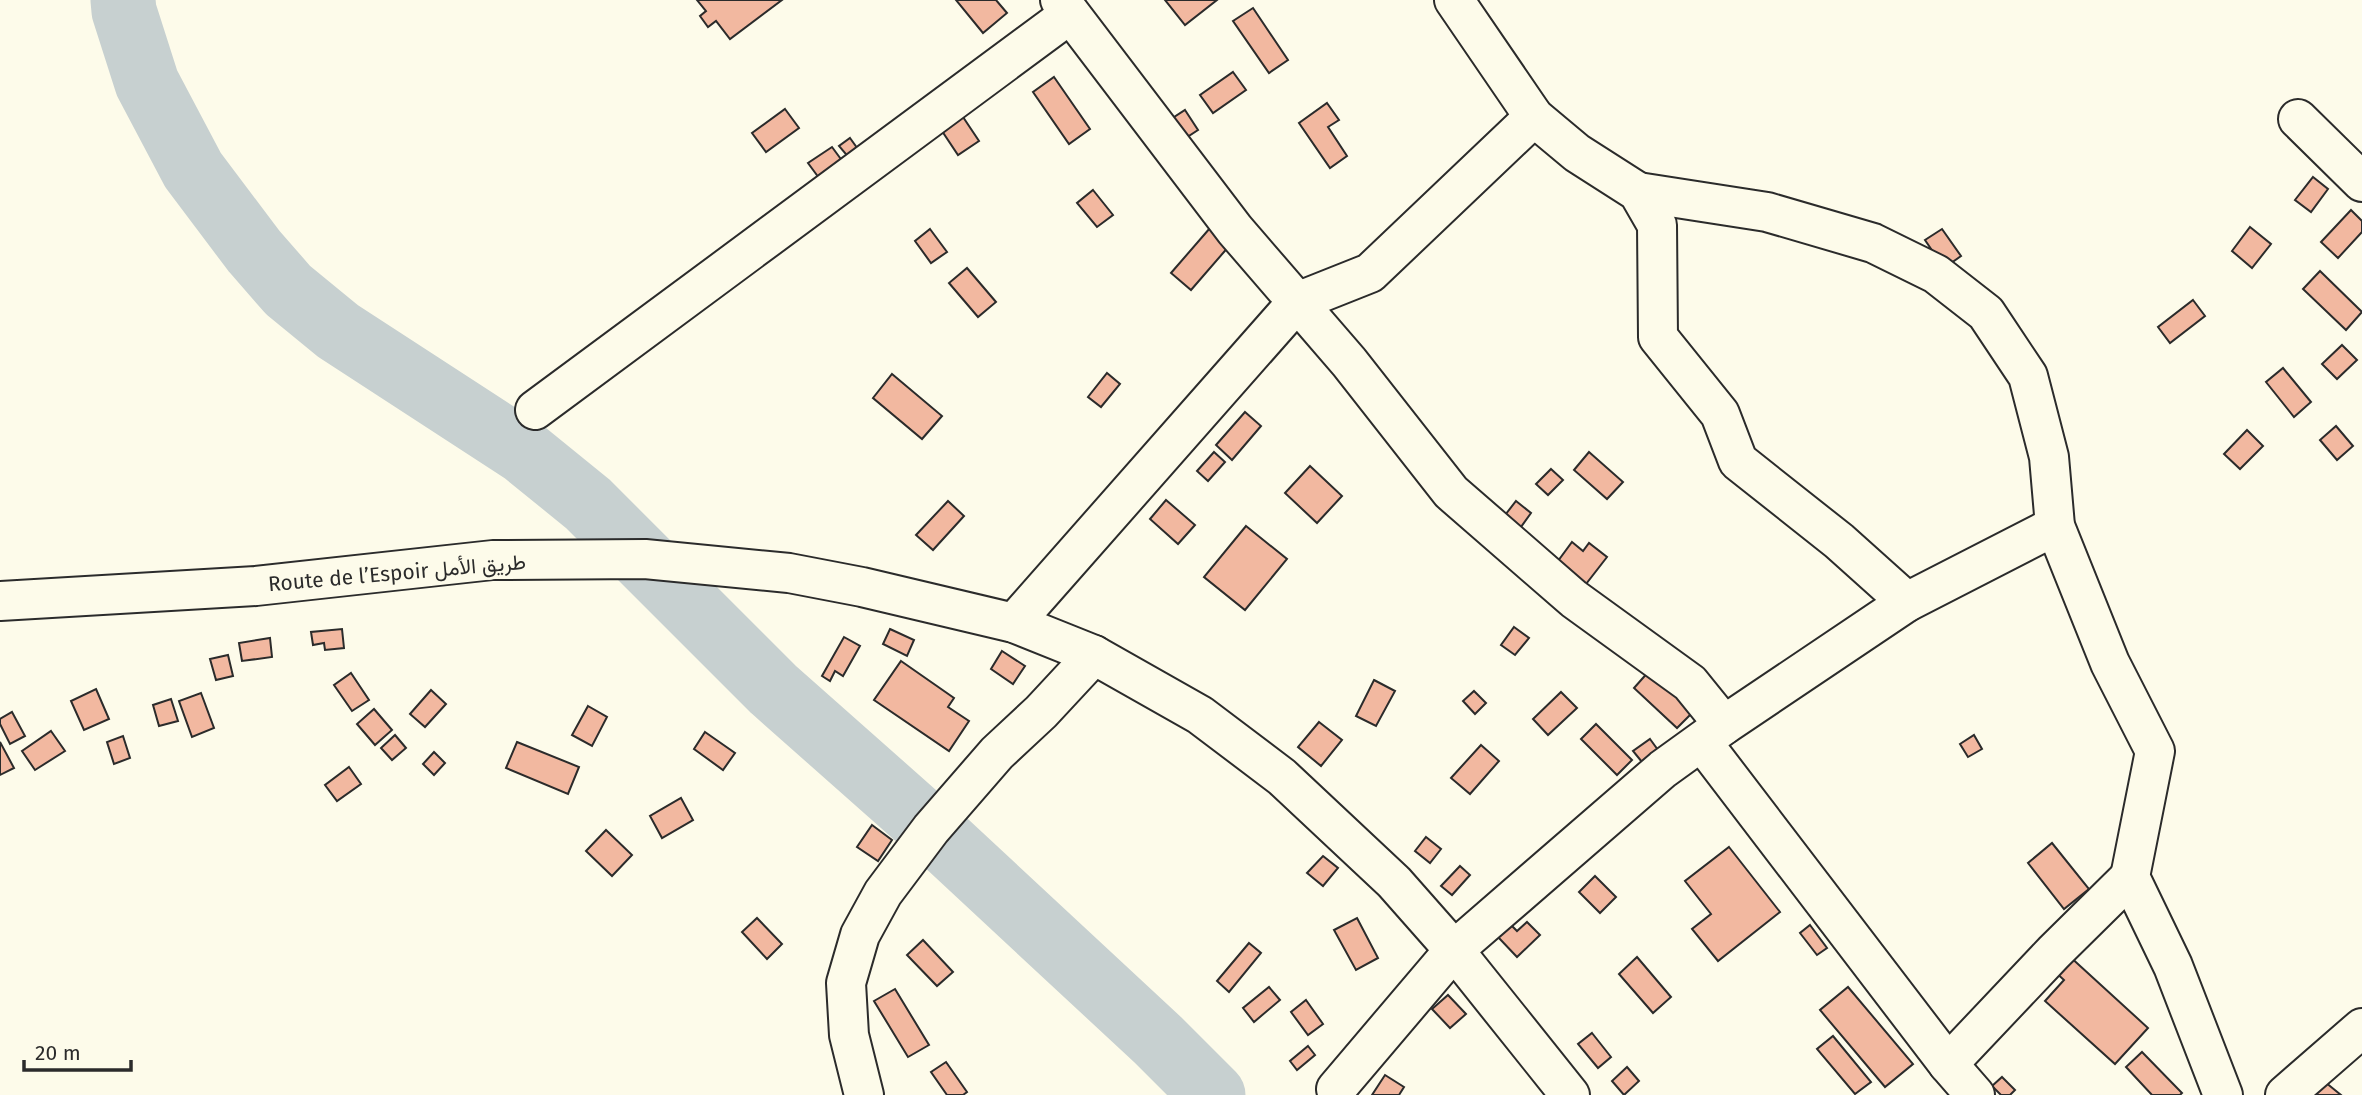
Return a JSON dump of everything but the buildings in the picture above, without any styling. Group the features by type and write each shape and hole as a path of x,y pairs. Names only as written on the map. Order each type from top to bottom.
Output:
{"main road":[{"path":"1454,0 1534,117 1577,153 1638,192 1767,212 1873,243 1936,274 1986,313 2028,376 2049,457 2055,526 2110,663 2155,751 2130,877 2054,952 1948,1064"},
{"path":"535,410 1065,7 1235,230 1349,362 1451,492 1574,599 1690,683 1713,734 1948,1064 1975,1095"},
{"path":"1014,623 1297,302 1370,273 1534,117"},
{"path":"2298,119 2362,183"},
{"path":"1638,192 1657,225 1658,337 1720,414 1738,461 1839,541 1907,603"},
{"path":"1336,1089 1454,950 1662,769 1907,603 2055,526"},
{"name":"Route de l’Espoir طريق الأمل","path":"0,601 256,586 493,560 645,559 789,573 862,587 1014,623 1094,655 1200,715 1282,777 1394,882 1454,950 1570,1095"},
{"path":"864,1095 849,1035 846,983 860,935 883,893 931,829 997,753 1041,712 1094,655"},
{"path":"2130,877 2173,966 2223,1095"},
{"path":"2285,1095 2362,1028"}],"waterway":[{"path":"123,0 147,83 193,170 254,251 288,290 338,331 524,452 588,504 773,689 931,829 1158,1040 1213,1095"}]}
